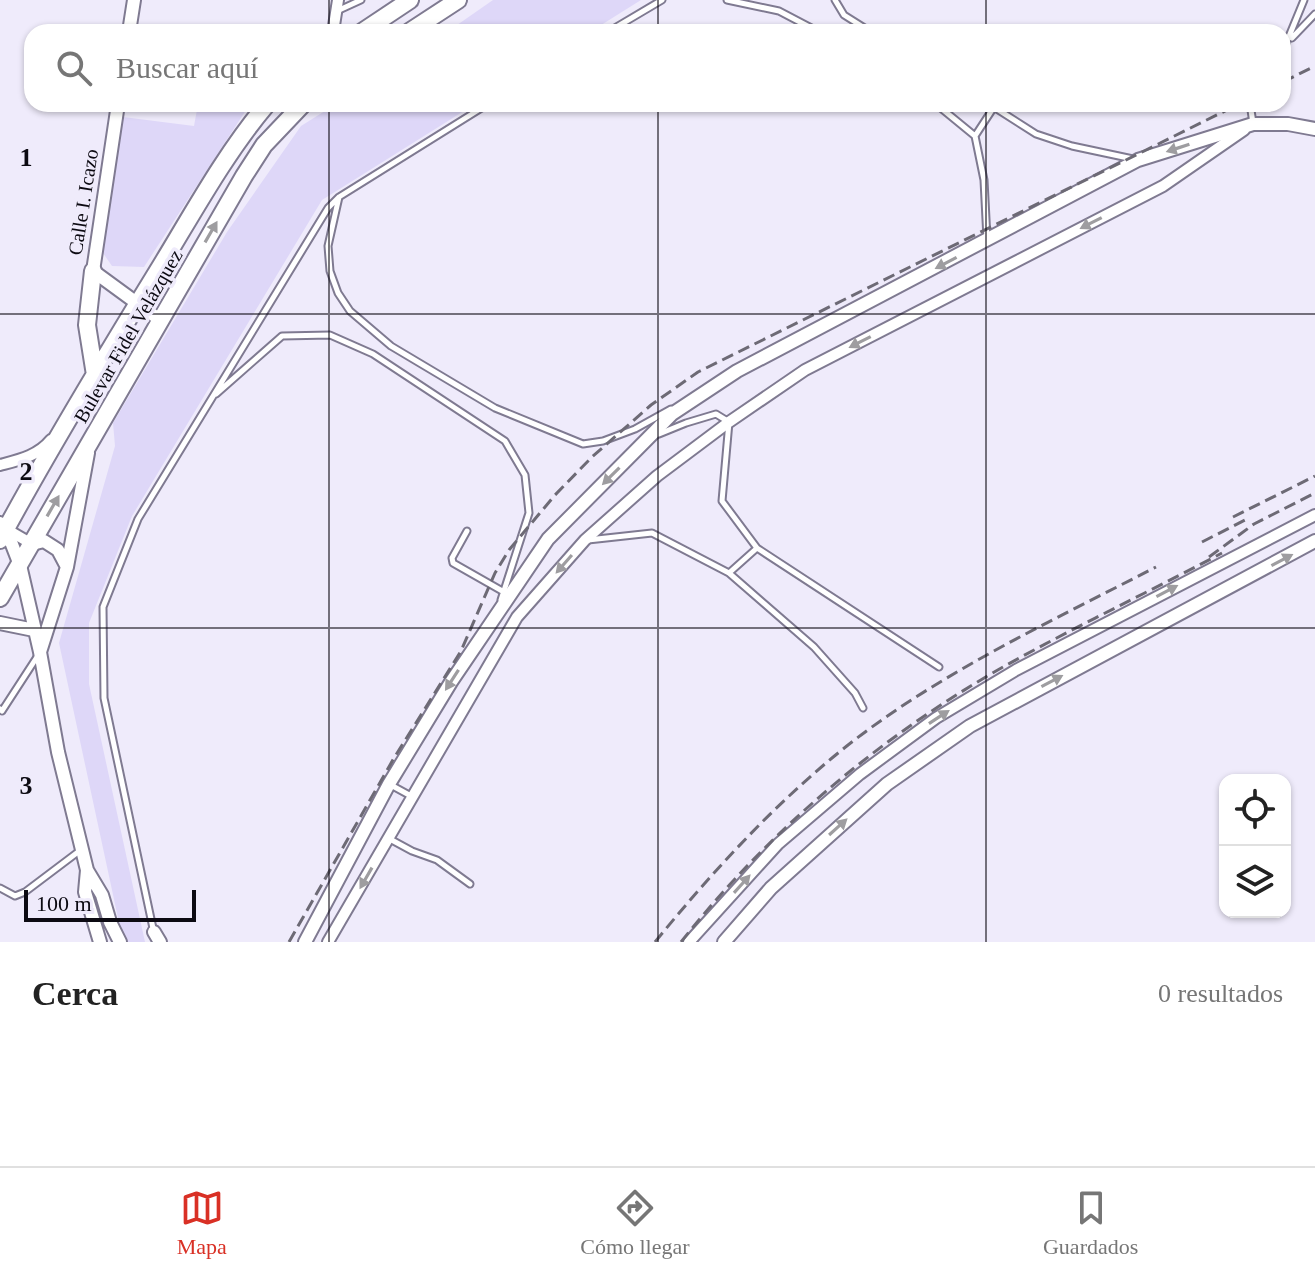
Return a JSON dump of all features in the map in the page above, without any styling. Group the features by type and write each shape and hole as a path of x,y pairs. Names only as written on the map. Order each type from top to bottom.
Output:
{"main road":[{"path":"374,24 410,0"},
{"path":"421,24 458,0"},
{"name":"Bulevar Fidel Velázquez","path":"1,532 243,132 260,112"},
{"name":"Bulevar Fidel Velázquez","path":"0,598 244,176 264,145 294,112"},
{"path":"93,271 87,325 95,375"}],"street":[{"path":"130,24 134,0"},
{"name":"Calle I. Icazo","path":"117,112 93,271 160,320"},
{"path":"305,942 389,784 451,682 548,539 672,414 711,387 1138,160 1253,124 1288,124 1315,129"},
{"path":"328,942 517,617 585,540 657,476 805,370 1163,186 1253,124"},
{"path":"0,465 43,449 72,414"},
{"path":"40,652 67,567 90,441"},
{"path":"689,942 778,844 860,774 936,718 1016,670 1315,515"},
{"path":"1,532 32,544 44,541 58,550 67,567"},
{"path":"1,532 20,565 58,752 87,870 85,892 100,942"},
{"path":"724,942 771,888 887,784 970,726 1315,541"},
{"path":"0,623 34,630"},
{"path":"87,870 102,895 120,942"}],"lane":[{"path":"337,6 361,0"},
{"path":"622,24 662,0"},
{"path":"727,0 779,11 804,24"},
{"path":"775,0 779,11"},
{"path":"835,0 844,15 858,24"},
{"path":"1291,36 1304,0"},
{"path":"1291,39 1315,14"},
{"path":"157,939 104,698 103,607 138,519 328,208 339,197 475,112"},
{"path":"946,112 975,136 984,180 987,241"},
{"path":"975,136 988,112"},
{"path":"1003,112 1036,134 1072,146 1138,160"},
{"path":"1251,112 1253,124"},
{"path":"339,197 328,246 330,271 338,293 350,311 391,346 495,408 583,444 603,441 635,429 711,387"},
{"path":"210,400 282,336 330,335 373,354 505,441 525,475 529,513 496,615"},
{"path":"648,438 716,414 729,422 722,501 757,548 939,667"},
{"path":"467,531 452,558 453,563 504,592"},
{"path":"585,540 652,533 729,573 814,647 855,693 863,708"},
{"path":"729,573 757,548"},
{"path":"0,709 2,711 40,652"},
{"path":"389,784 412,797"},
{"path":"388,838 437,860 470,884"},
{"path":"0,888 15,896 25,892 82,848"}],"shaded area":[{"path":"493,0 641,0 603,24 458,24"},
{"path":"197,112 245,112 144,267 112,266 103,253 123,117 194,126"},
{"path":"323,112 462,112 322,200 132,516 89,623 89,684 145,942 128,942 121,932 59,643 115,446 113,423 227,232 301,126"}],"railway":[{"path":"1291,78 1315,66"},
{"path":"289,942 394,758 461,651 495,573 509,550 592,457 651,405 698,372 1223,112"},
{"path":"1233,517 1315,476"},
{"path":"1209,557 1254,524 1315,493"},
{"path":"1202,542 1247,519"},
{"path":"681,942 787,826 908,727 996,671 1222,553"},
{"path":"655,942 761,823 832,758 869,729 948,677 1156,567"}]}
